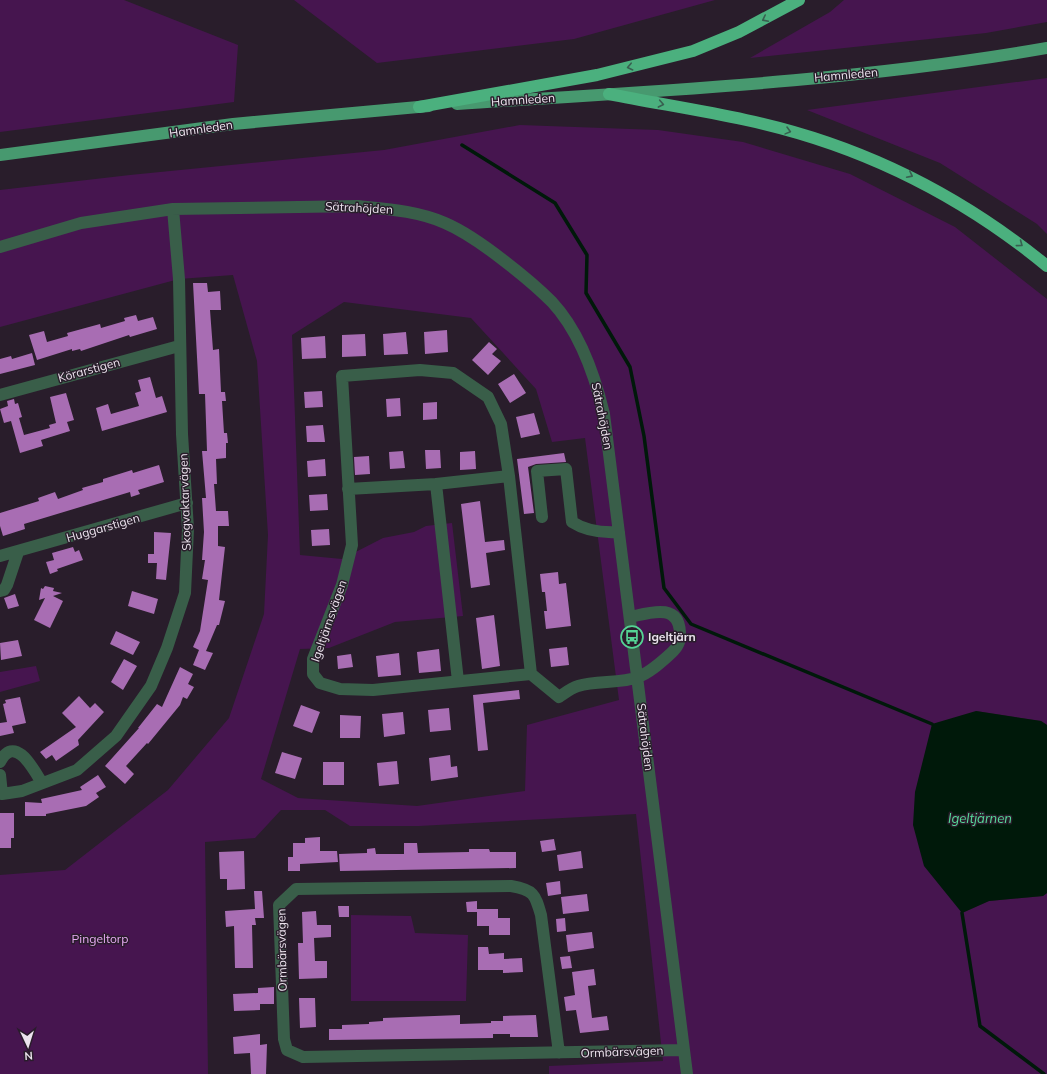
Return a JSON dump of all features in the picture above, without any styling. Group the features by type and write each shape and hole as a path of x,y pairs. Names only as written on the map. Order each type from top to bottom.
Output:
{"highway":[{"path":"419,107 596,75 693,51 739,32 799,0"},
{"path":"609,94 746,120 799,134 850,150 903,172 938,190 983,218 1020,244 1047,266"}],"main road":[{"name":"Hamnleden","path":"0,156 233,124 419,107 703,88 901,70 1047,48"}],"street":[{"name":"Sätrahöjden","path":"0,247 80,223 173,209 350,206 384,208 414,213 444,222 482,244 552,302 579,344 596,379 604,414 687,1074"},
{"name":"Skogvaktarvägen","path":"0,775 2,794 22,791 77,770 116,736 151,686 167,648 185,593 188,528 182,434 179,346 179,279 173,209"},
{"name":"Körarstigen","path":"0,395 179,346"},
{"name":"Igeltjärnsvägen","path":"420,370 453,374 488,397 501,424 509,476 531,674 373,690 340,689 320,683 313,674 314,659 342,585 352,545 348,489 342,376 420,370"},
{"path":"542,517 537,471 566,469 572,522 579,526 604,533 619,532"},
{"path":"348,489 436,484 509,476"},
{"path":"436,484 458,681"},
{"name":"Huggarstigen","path":"0,556 187,503"},
{"path":"0,591 4,590 7,585 18,552"},
{"path":"531,674 559,697 578,686 637,678 657,666 676,649 680,642 681,634 677,622 668,613 661,610 630,618"},
{"path":"0,762 3,756 9,753 17,752 24,755 42,783"},
{"name":"Ormbärsvägen","path":"559,1053 541,915 536,898 527,889 511,886 296,889 279,905 284,1039 287,1050 303,1057 559,1053 684,1050"}],"green space":[{"path":"0,0 124,0 238,45 234,102 0,132"},
{"path":"294,0 715,0 574,39 377,63"},
{"path":"844,0 1047,0 1047,22 986,33 750,58 830,12"},
{"path":"1047,78 1047,234 1037,224 940,163 807,110"},
{"name":"Pingeltorp","path":"520,125 658,130 743,142 850,174 955,227 1047,299 1047,725 1041,721 976,711 962,913 989,901 1043,896 1047,893 1047,1074 549,1074 549,1066 663,1061 636,814 419,826 350,826 325,810 281,810 255,838 205,842 208,1074 0,1074 0,875 65,870 168,790 229,718 264,614 268,535 257,361 233,275 179,279 0,327 0,190 130,175 384,150","holes":["344,302 471,318 536,389 552,442 585,438 619,700 527,725 525,791 417,806 298,798 261,779 300,649 329,648 395,622 463,616 452,523 426,526 414,532 383,538 342,559 300,555 292,335"]},
{"path":"36,666 40,681 0,692 0,672"},
{"path":"351,915 411,916 415,933 468,935 466,1001 351,1001"}],"water":[{"name":"Igeltjärnen","path":"976,711 1041,721 1047,725 1047,893 1043,896 989,901 962,913 924,866 913,825 915,792 932,724"}],"building":[{"path":"193,283 207,283 208,292 220,291 221,310 210,310 213,350 219,349 221,392 225,392 226,401 222,401 224,433 227,433 228,443 226,443 226,458 216,459 217,484 214,484 216,511 228,511 229,526 218,526 218,546 225,547 219,600 225,601 219,625 217,625 206,651 213,653 205,670 193,665 199,650 193,647 200,631 208,580 202,579 205,560 202,560 204,532 202,498 206,498 202,451 207,451 205,394 199,394"},
{"path":"136,315 138,321 153,317 157,329 130,337 129,335 81,351 80,349 72,351 72,349 37,360 29,335 44,331 47,342 68,336 67,333 100,324 101,328 125,321 124,318"},
{"path":"447,330 448,352 425,354 424,332"},
{"path":"406,332 408,354 384,355 383,334"},
{"path":"365,334 366,356 342,357 342,335"},
{"path":"325,336 326,358 302,359 301,338"},
{"path":"489,342 497,349 492,354 501,361 488,375 472,360"},
{"path":"32,353 35,365 0,374 0,359 11,356 12,359"},
{"path":"514,374 526,393 510,403 498,384"},
{"path":"150,377 156,398 162,396 167,412 102,431 96,408 108,404 111,414 139,406 135,393 141,391 138,380"},
{"path":"322,391 323,407 305,408 304,392"},
{"path":"66,393 74,420 67,422 70,431 41,440 43,446 20,453 11,421 4,423 0,409 8,406 7,401 14,399 15,404 18,403 22,417 19,418 24,435 50,428 49,425 56,423 50,397"},
{"path":"400,398 401,416 387,417 386,399"},
{"path":"437,402 437,419 423,420 423,403"},
{"path":"534,413 540,434 521,438 516,417"},
{"path":"323,425 325,442 307,442 306,426"},
{"path":"425,450 440,450 441,468 426,469"},
{"path":"403,451 405,468 390,469 389,452"},
{"path":"475,451 476,469 460,470 460,452"},
{"path":"564,453 566,462 536,464 528,467 534,513 524,514 517,459"},
{"path":"369,456 370,474 355,475 354,457"},
{"path":"325,459 326,476 308,477 307,461"},
{"path":"159,465 164,482 138,490 140,494 131,497 130,492 24,524 25,529 3,536 0,526 0,513 39,501 38,498 55,492 58,499 83,490 82,488 103,482 103,479 132,470 133,473"},
{"path":"327,494 328,510 310,511 309,495"},
{"path":"480,501 485,542 504,540 505,550 486,553 490,585 471,588 461,504"},
{"path":"329,529 330,545 312,546 311,530"},
{"path":"154,532 171,533 166,580 156,579 157,563 148,563 148,554 154,554"},
{"path":"73,547 75,552 79,550 83,560 57,569 58,571 50,574 46,562 54,560 52,553"},
{"path":"558,572 559,584 566,583 571,626 546,629 544,611 547,611 545,592 542,592 540,574"},
{"path":"45,586 54,588 53,591 62,593 53,596 63,601 50,628 34,620 45,598 39,600 41,588 43,589"},
{"path":"132,591 158,599 154,614 128,606"},
{"path":"15,594 19,606 8,609 4,598"},
{"path":"494,615 500,666 482,669 476,618"},
{"path":"116,631 140,642 133,655 110,644"},
{"path":"18,640 22,656 1,660 0,643"},
{"path":"567,647 569,665 551,667 549,649"},
{"path":"439,649 441,671 419,673 417,652"},
{"path":"399,653 401,675 378,677 376,656"},
{"path":"351,654 353,667 338,669 337,656"},
{"path":"124,659 137,666 123,690 111,682"},
{"path":"180,667 193,674 188,684 194,687 187,699 183,697 180,705 148,744 147,743 126,766 134,774 125,784 105,766 139,728 157,704 162,707"},
{"path":"519,690 520,699 483,703 488,750 478,751 473,695"},
{"path":"79,696 90,708 95,703 104,712 78,740 79,745 56,761 52,755 46,759 40,752 76,727 62,713"},
{"path":"20,697 26,723 12,726 14,733 0,736 0,723 7,722 3,704 6,703 5,700"},
{"path":"301,705 320,712 312,733 293,726"},
{"path":"449,708 451,730 430,732 428,710"},
{"path":"403,712 405,734 384,737 382,714"},
{"path":"340,715 361,716 360,738 340,738"},
{"path":"282,752 302,758 295,779 275,773"},
{"path":"450,755 451,767 457,766 458,777 431,781 429,758"},
{"path":"397,761 399,784 379,786 377,763"},
{"path":"323,762 344,762 344,785 323,785"},
{"path":"98,775 106,787 96,793 99,797 86,806 46,814 46,816 25,816 25,802 42,803 41,799 82,790 80,787"},
{"path":"0,813 14,813 14,838 11,838 11,848 0,848"},
{"path":"320,837 320,851 337,851 338,862 300,864 300,871 288,871 288,857 293,857 293,843 305,843 305,838"},
{"path":"554,839 556,850 542,852 540,841"},
{"path":"404,843 417,843 418,853 469,852 469,849 489,849 490,852 516,852 516,868 340,871 339,854 367,853 367,849 375,848 376,854 404,854"},
{"path":"244,851 245,889 227,890 227,879 220,879 219,852"},
{"path":"581,851 583,868 559,871 557,855"},
{"path":"560,881 561,894 548,896 546,883"},
{"path":"254,891 262,891 264,918 255,918 256,925 252,925 253,968 235,968 234,926 226,927 225,911 255,909"},
{"path":"587,894 589,911 563,914 561,897"},
{"path":"477,901 477,912 467,912 466,902"},
{"path":"338,906 349,906 349,917 339,917"},
{"path":"477,909 498,909 498,918 510,918 510,935 489,935 489,926 477,926"},
{"path":"316,911 317,925 331,925 331,937 314,938 315,961 327,961 327,978 299,979 298,943 303,943 302,912"},
{"path":"565,918 566,931 557,932 556,919"},
{"path":"592,932 594,948 568,952 566,935"},
{"path":"478,947 488,947 489,954 504,953 504,959 522,958 523,972 503,973 503,970 478,970"},
{"path":"570,956 572,968 562,969 560,957"},
{"path":"594,969 596,985 588,986 592,1018 607,1016 609,1030 580,1033 576,1010 566,1011 564,997 575,995 572,972"},
{"path":"274,987 274,1004 260,1004 260,1010 234,1011 233,994 258,993 258,988"},
{"path":"299,998 315,998 316,1027 300,1028"},
{"path":"460,1015 460,1024 503,1021 503,1016 536,1015 538,1037 510,1037 510,1034 493,1034 493,1038 329,1040 329,1029 342,1029 342,1025 369,1024 369,1022 383,1021 383,1018"},
{"path":"260,1034 260,1045 267,1044 266,1074 251,1074 250,1053 234,1054 233,1037"}],"waterway":[{"path":"462,145 555,203 587,255 586,293 630,367 644,436 664,588 691,624 932,724"},
{"path":"962,913 980,1026 1044,1074"}],"place":[{"name":"Igeltjärn","path":"632,637"}]}
